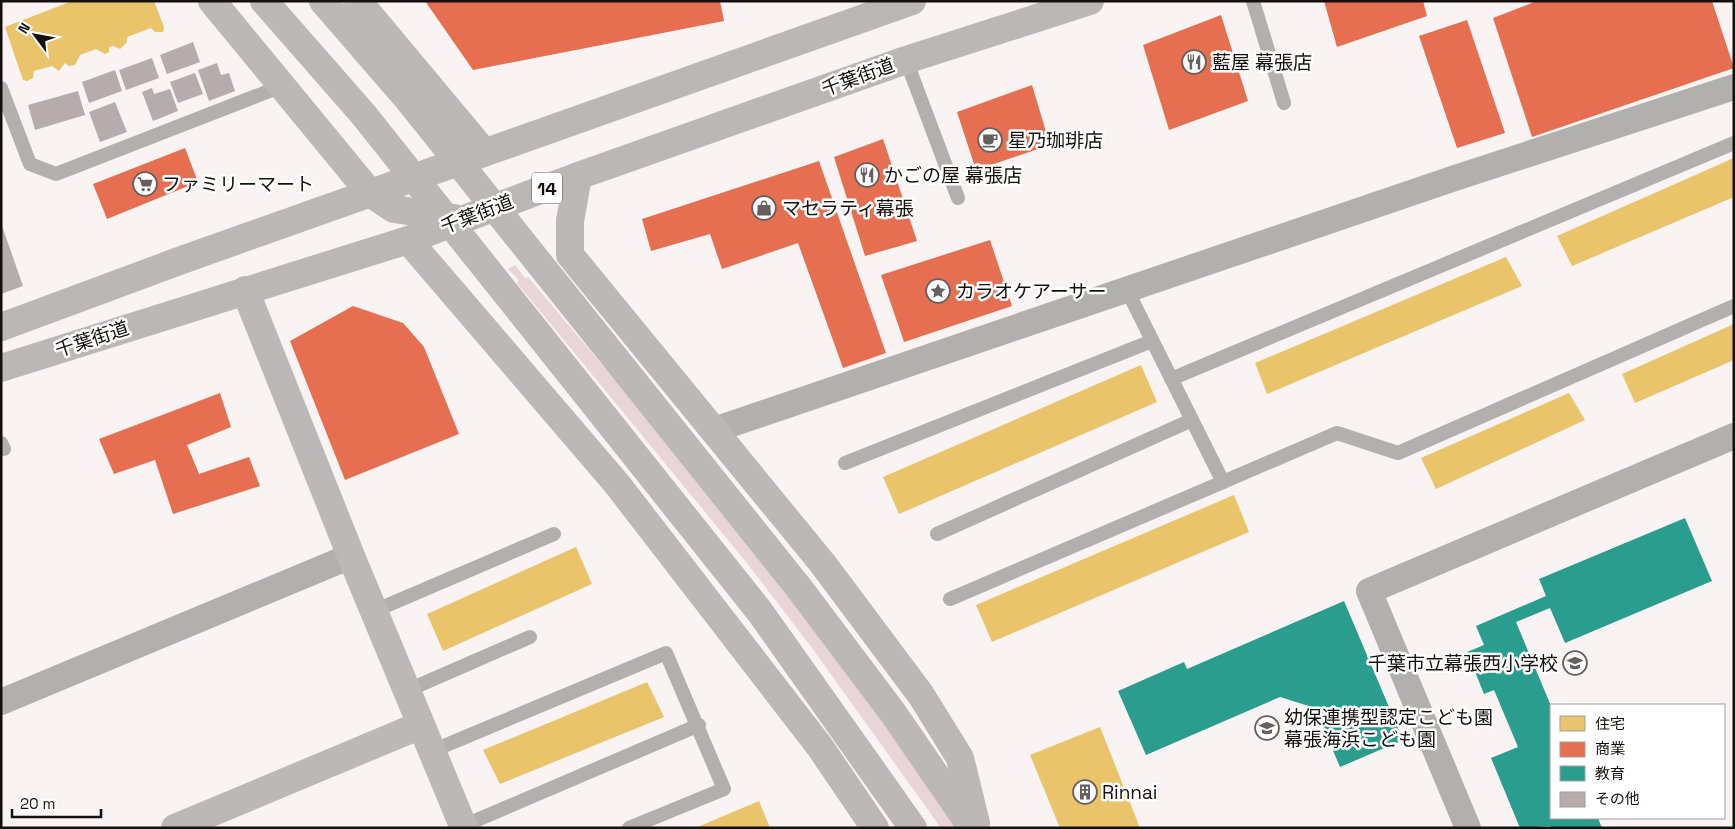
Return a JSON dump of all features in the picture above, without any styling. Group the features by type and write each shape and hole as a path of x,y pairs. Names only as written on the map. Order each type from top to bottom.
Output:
{"highway":[{"path":"1,327 14,316 370,194 912,1"},
{"name":"千葉街道","path":"1,368 408,240 578,176 906,60 1090,1"}],"street":[{"path":"212,1 370,194 394,209 419,215 464,219"},
{"path":"264,1 363,114 407,168 760,612 913,828"},
{"path":"323,1 426,122 799,588 893,714 972,828"},
{"path":"358,1 484,152"},
{"path":"714,430 1734,87"},
{"path":"578,176 570,221 570,255 823,564 921,694 960,758 977,828"},
{"path":"408,240 617,484 820,747 875,828"},
{"path":"245,290 406,691 464,827"},
{"path":"1468,828 1368,591 1734,436"},
{"path":"1,702 351,556"},
{"path":"175,828 421,725"}],"lane":[{"path":"1253,1 1284,103"},
{"path":"906,60 958,198"},
{"path":"1,88 30,164 56,174 282,86"},
{"path":"1172,379 1734,143"},
{"path":"1127,290 1223,482"},
{"path":"950,599 1337,432 1398,453 1734,306"},
{"path":"845,464 1152,342"},
{"path":"937,534 1192,420"},
{"path":"374,611 554,534"},
{"path":"406,691 530,637"},
{"path":"432,751 666,652 699,725 724,789 629,828"},
{"path":"464,827 699,725"}],"shaded area":[{"path":"515,265 525,278 528,277 679,456 832,650 956,828 941,828 812,648 746,562 517,283 519,280 508,269"}],"building: 住宅":[{"path":"72,1 154,1 164,27 163,32 155,32 151,28 127,37 127,42 120,49 113,46 109,47 109,52 105,54 96,49 80,55 75,65 69,66 65,63 59,71 52,66 34,71 33,78 27,81 23,80 5,27"},
{"path":"1734,158 1734,197 1572,266 1557,236"},
{"path":"1506,257 1522,286 1267,394 1255,363"},
{"path":"1734,324 1734,360 1635,403 1622,374"},
{"path":"1141,365 1157,402 899,514 883,477"},
{"path":"1569,393 1585,420 1436,489 1421,458"},
{"path":"1234,495 1249,532 992,642 976,605"},
{"path":"576,547 592,584 443,651 427,614"},
{"path":"647,682 664,717 500,784 483,750"},
{"name":"Rinnai","path":"1100,727 1140,828 1060,828 1030,755"},
{"path":"759,801 770,828 695,828"}],"building: 商業":[{"path":"425,1 720,1 724,21 473,70"},
{"path":"1324,1 1423,1 1427,16 1337,47"},
{"path":"1537,1 1712,1 1734,68 1532,137 1493,18"},
{"path":"1221,15 1248,101 1169,130 1143,45"},
{"path":"1467,20 1505,133 1457,148 1419,36"},
{"path":"1032,85 1050,145 976,170 957,112"},
{"path":"883,139 917,241 865,256 834,157"},
{"path":"185,148 198,182 107,219 93,184"},
{"path":"819,161 886,353 843,368 798,243 722,269 710,234 651,251 642,219"},
{"path":"990,240 1012,306 904,342 881,275"},
{"path":"353,306 403,323 424,347 459,434 345,480 290,341"},
{"path":"220,393 231,427 187,445 199,474 249,457 260,486 173,514 155,460 114,474 99,439"}],"building: 教育":[{"path":"1685,518 1712,581 1565,643 1550,608 1516,622 1550,704 1550,819 1598,819 1602,828 1551,828 1550,826 1520,828 1491,758 1518,747 1494,690 1484,694 1467,652 1484,645 1476,626 1546,596 1539,579"},
{"path":"1344,601 1403,740 1340,767 1315,708 1280,697 1146,755 1118,691 1184,662 1187,669"}],"building: その他":[{"path":"193,42 200,62 167,74 160,55"},
{"path":"152,58 159,78 126,90 119,70"},
{"path":"217,63 221,75 229,73 235,91 209,101 198,70"},
{"path":"115,70 122,91 89,103 82,82"},
{"path":"195,73 203,94 178,103 170,82"},
{"path":"152,88 154,94 170,89 178,111 153,121 142,92"},
{"path":"78,91 85,115 35,130 28,105"},
{"path":"115,102 127,132 100,142 89,112"},
{"path":"1,223 23,286 1,294"}],"place":[{"name":"藍屋 幕張店","path":"1194,62"},
{"name":"星乃珈琲店","path":"990,140"},
{"name":"かごの屋 幕張店","path":"867,175"},
{"name":"ファミリーマート","path":"145,184"},
{"name":"マセラティ幕張","path":"764,208"},
{"name":"カラオケアーサー","path":"938,291"},
{"name":"千葉市立幕張西小学校","path":"1575,663"},
{"name":"幼保連携型認定こども園 幕張海浜こども園","path":"1267,728"},
{"name":"Rinnai","path":"1085,792"}]}
